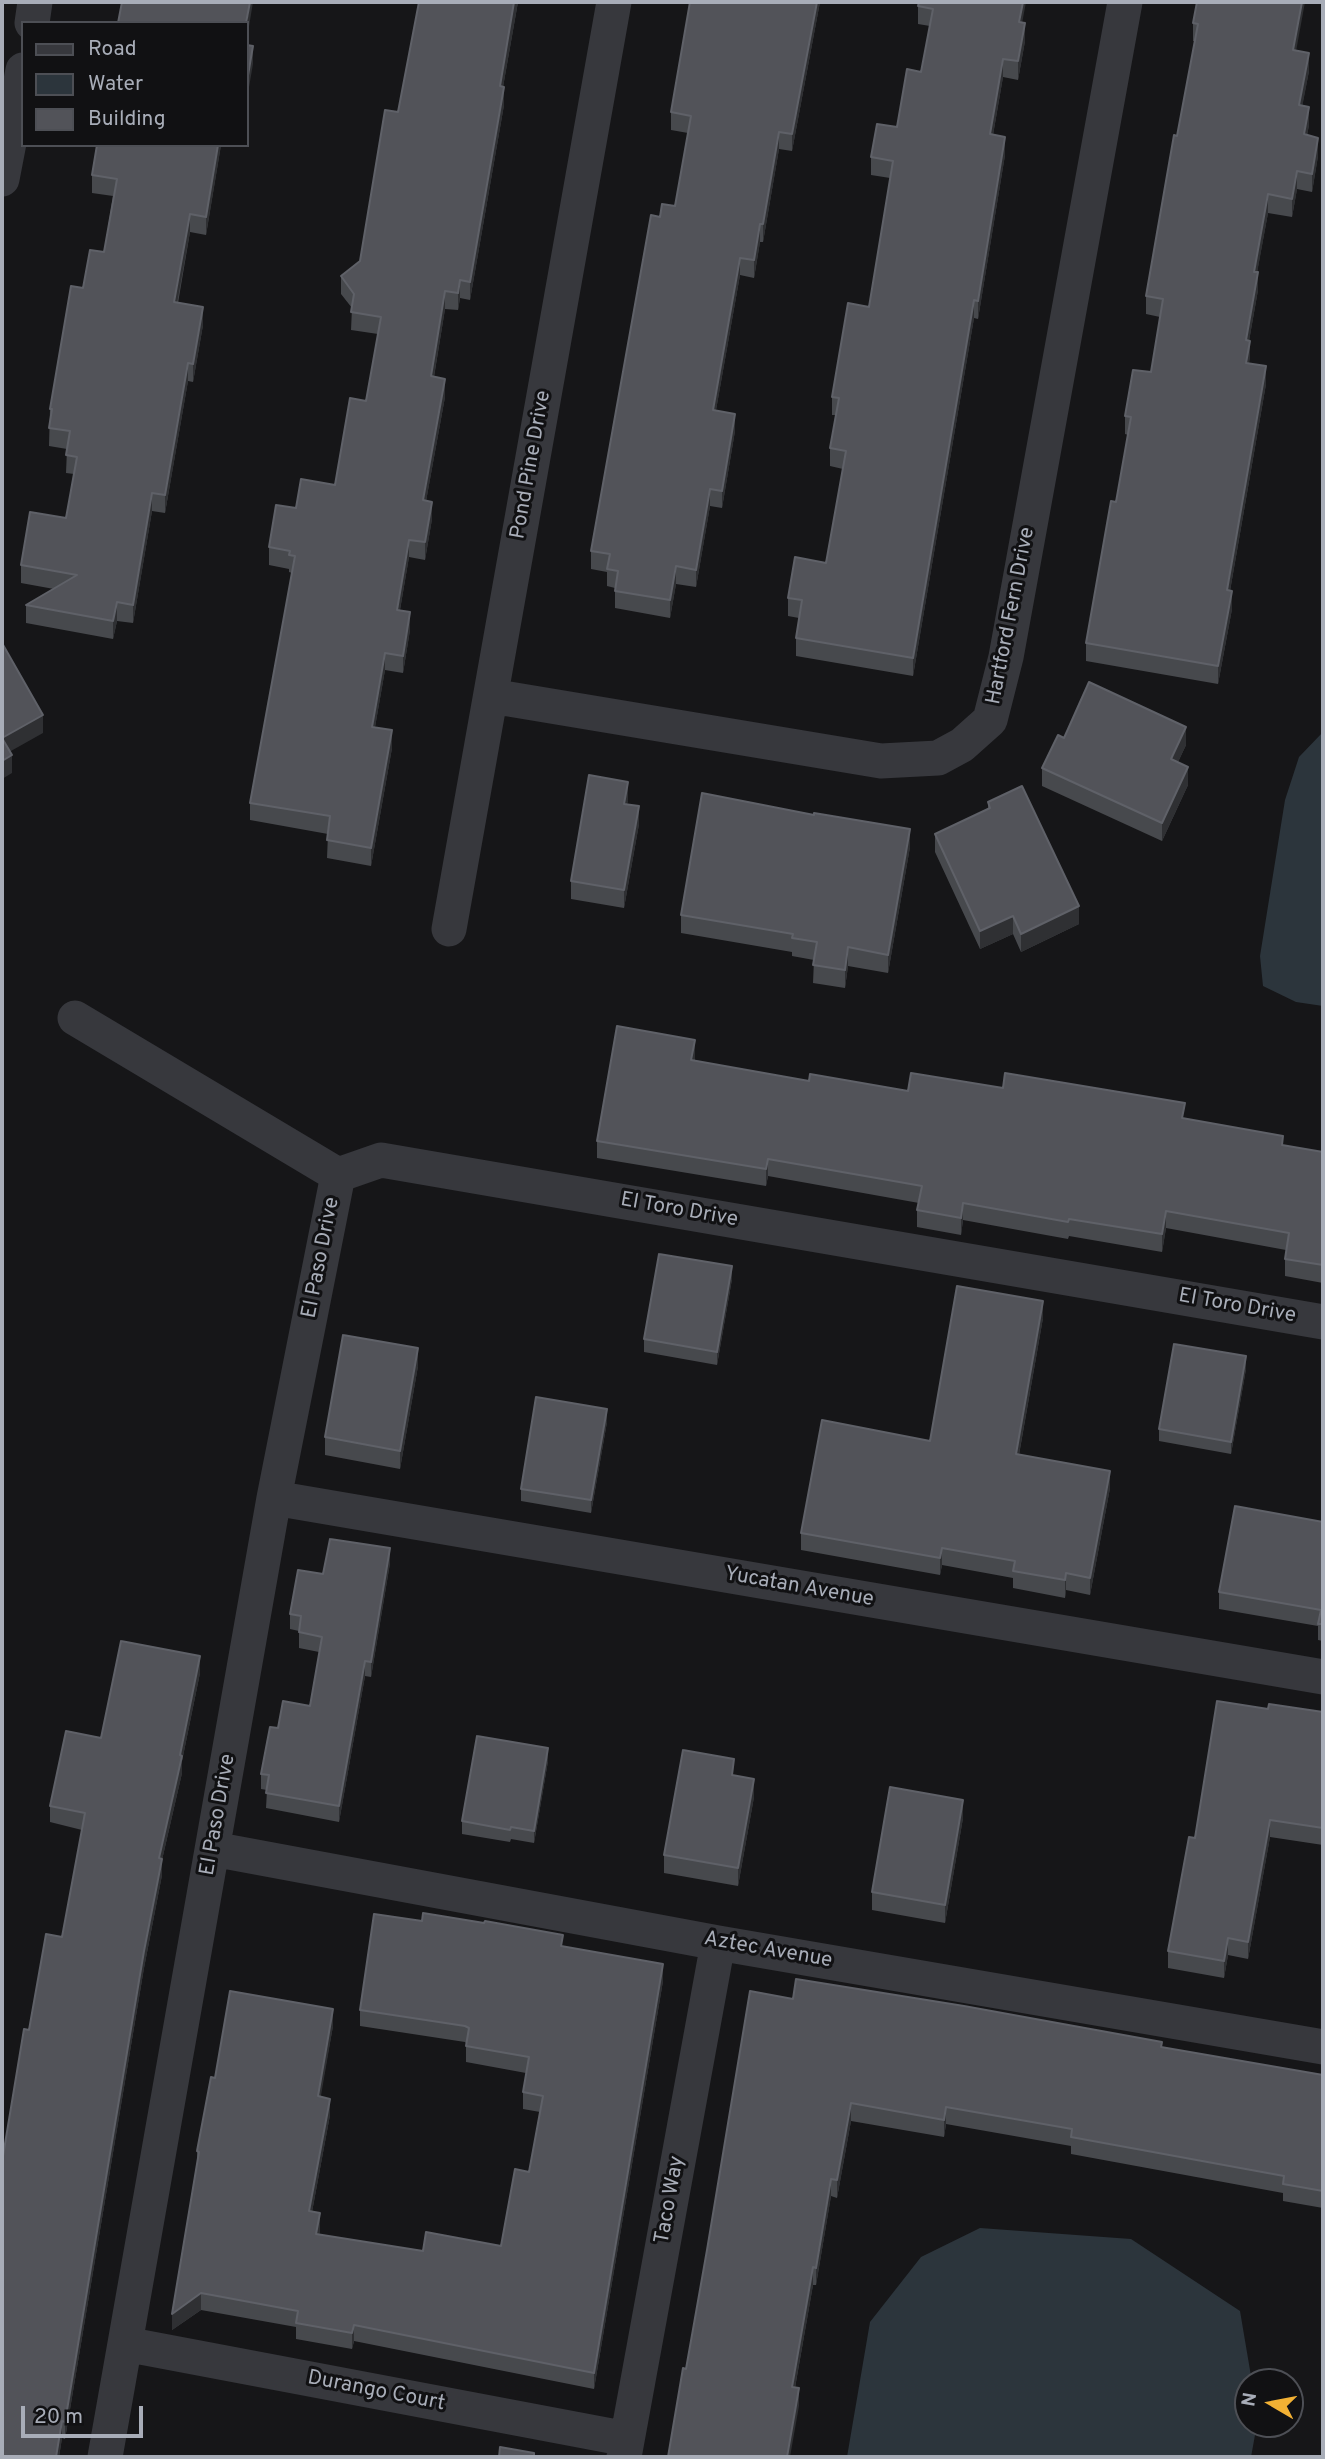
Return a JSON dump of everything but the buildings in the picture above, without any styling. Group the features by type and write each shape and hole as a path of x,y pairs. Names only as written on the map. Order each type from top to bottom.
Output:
{"street":[{"path":"32,21 36,2"},
{"name":"Pond Pine Drive","path":"449,929 614,2"},
{"name":"Hartford Fern Drive","path":"491,696 881,761 938,758 962,745 990,720 1006,657 1125,2"},
{"path":"2,58 21,62"},
{"path":"2,179 21,80"},
{"path":"75,1018 338,1175"},
{"name":"El Toro Drive","path":"338,1175 381,1160 1323,1322"},
{"name":"El Paso Drive","path":"105,2457 274,1498 338,1175"},
{"name":"Yucatan Avenue","path":"274,1498 1323,1677"},
{"name":"Aztec Avenue","path":"213,1849 718,1943 1323,2047"},
{"name":"Taco Way","path":"626,2448 718,1943"},
{"name":"Durango Court","path":"125,2344 626,2448"}],"water":[{"path":"1323,732 1323,1006 1296,1002 1263,986 1260,956 1285,800 1299,757"},
{"path":"980,2228 1131,2239 1240,2311 1250,2368 1234,2368 1234,2438 1254,2438 1251,2457 847,2457 870,2322 921,2257"}]}
